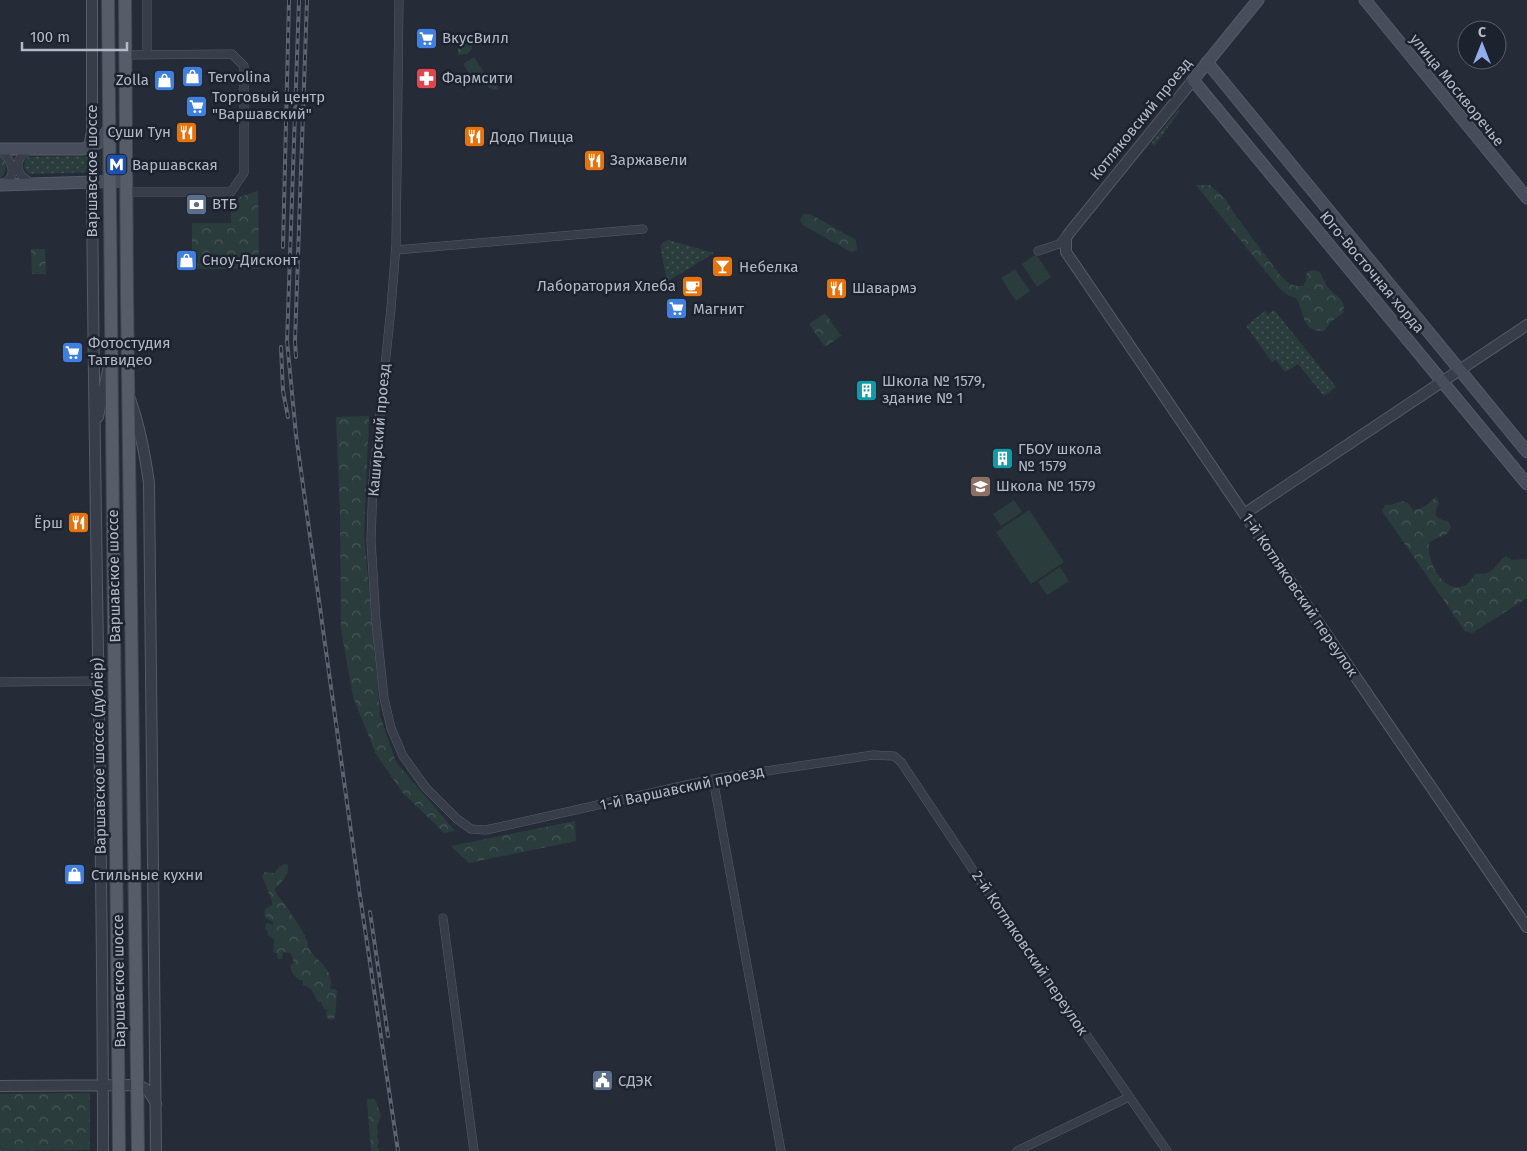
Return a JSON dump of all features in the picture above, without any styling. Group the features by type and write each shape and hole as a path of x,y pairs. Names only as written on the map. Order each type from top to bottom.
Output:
{"main road":[{"name":"Варшавское шоссе","path":"108,0 108,181 119,1151"},
{"name":"Варшавское шоссе","path":"125,0 138,1151"},
{"name":"Котляковский проезд","path":"1193,80 1258,0"},
{"name":"улица Москворечье","path":"1365,0 1527,198"},
{"name":"Юго-Восточная хорда","path":"1206,62 1527,452"},
{"name":"Юго-Восточная хорда","path":"1193,80 1527,484"},
{"path":"0,150 89,147 98,143 108,130"},
{"path":"0,185 108,181 126,186"}],"street":[{"path":"89,147 92,132 92,0"},
{"path":"147,0 147,55"},
{"name":"Каширский проезд","path":"399,0 396,250 392,308 373,482 371,541 376,614 384,698 391,728 403,756 426,788 457,819 472,829"},
{"path":"125,55 232,54 244,66 244,173 231,192 126,186"},
{"name":"Котляковский проезд","path":"1066,252 1066,238 1070,232 1193,80"},
{"path":"0,150 12,165 12,172 9,180 0,185"},
{"path":"33,150 21,156 18,162 18,170 22,176 34,184"},
{"name":"Варшавское шоссе (дублёр)","path":"92,181 104,1151"},
{"path":"396,250 643,228"},
{"path":"1038,251 1059,244 1070,232"},
{"path":"1052,247 1066,252"},
{"name":"1-й Котляковский переулок","path":"1066,252 1527,928"},
{"path":"1244,514 1527,325"},
{"path":"94,438 110,356"},
{"path":"128,393 138,420 149,483 156,1151"},
{"path":"0,682 98,681"},
{"name":"1-й Варшавский проезд","path":"472,829 486,830 713,779 873,755 894,756"},
{"name":"2-й Котляковский переулок","path":"894,756 901,762 997,906 1167,1151"},
{"path":"713,779 782,1151"},
{"path":"443,918 474,1151"},
{"path":"0,1086 136,1085 143,1086 157,1107"},
{"path":"1017,1151 1129,1097"}],"green space":[{"path":"470,40 472,43 472,49 467,54 458,55 460,45"},
{"path":"474,57 484,72 473,79 463,64"},
{"path":"487,79 492,79 498,89 494,90 488,87"},
{"path":"1179,109 1180,111 1154,146 1152,142"},
{"path":"0,155 5,162 5,167 4,175 0,178"},
{"path":"98,156 98,172 29,174 24,168 25,160 28,157"},
{"path":"1196,185 1210,185 1225,199 1280,275 1290,284 1303,286 1307,272 1313,270 1320,272 1329,288 1343,302 1343,313 1332,321 1324,331 1311,328 1304,320 1296,298 1289,296 1279,288"},
{"path":"258,191 259,269 192,269 192,223 231,223 231,200"},
{"path":"803,214 810,214 856,240 857,250 851,252 803,225 800,220"},
{"path":"668,240 714,253 667,282 660,245"},
{"path":"31,249 45,249 46,274 32,274"},
{"path":"1036,254 1051,277 1037,287 1022,264"},
{"path":"1015,269 1030,291 1016,301 1001,278"},
{"path":"1274,310 1336,387 1324,396 1298,364 1285,372 1276,360 1272,362 1246,326 1265,311 1268,315"},
{"path":"825,313 841,336 825,347 809,324"},
{"path":"369,416 364,535 379,713 396,762 455,831 444,833 402,792 376,754 353,697 341,629 340,511 336,417"},
{"path":"1436,497 1439,503 1436,509 1436,516 1448,521 1451,527 1448,533 1429,542 1429,552 1437,572 1451,586 1459,587 1467,584 1475,574 1490,572 1506,556 1512,560 1527,559 1527,598 1472,633 1465,631 1382,511 1385,505 1400,502 1407,503 1413,510 1417,509"},
{"path":"1014,500 1022,512 1001,526 993,514"},
{"path":"1029,510 1064,562 1031,584 996,532"},
{"path":"1060,567 1069,581 1047,595 1038,582"},
{"path":"575,821 576,841 469,863 451,846"},
{"path":"284,864 288,865 288,872 275,891 300,927 311,952 330,975 330,989 335,989 337,992 335,1017 332,1020 327,1018 326,1012 328,1010 324,1009 321,1002 318,1002 311,989 303,985 303,980 299,980 292,973 290,966 294,963 291,953 283,952 282,959 278,959 277,954 273,952 274,939 267,934 268,932 265,928 268,923 273,925 273,922 265,914 265,909 272,905 272,901 262,876 265,872 274,873"},
{"path":"90,1093 90,1150 0,1151 0,1094"},
{"path":"367,1099 375,1099 381,1116 377,1129 379,1142 377,1146 379,1151 371,1151"}],"railway":[{"path":"283,247 289,0"},
{"path":"299,0 287,341 296,435 359,889 398,1151"},
{"path":"296,357 307,0"},
{"path":"281,347 283,391 288,417"},
{"path":"370,912 388,1036"}],"place":[{"name":"ВкусВилл","path":"426,38"},
{"name":"Tervolina","path":"192,77"},
{"name":"Фармсити","path":"426,78"},
{"name":"Zolla","path":"165,80"},
{"name":"Торговый центр \"Варшавский\"","path":"196,106"},
{"name":"Суши Тун","path":"187,132"},
{"name":"Додо Пицца","path":"474,137"},
{"name":"Заржавели","path":"594,160"},
{"name":"Варшавская","path":"116,165"},
{"name":"ВТБ","path":"196,204"},
{"name":"Сноу-Дисконт","path":"186,260"},
{"name":"Небелка","path":"723,267"},
{"name":"Лаборатория Хлеба","path":"692,286"},
{"name":"Шавармэ","path":"836,288"},
{"name":"Магнит","path":"677,309"},
{"name":"Фотостудия Татвидео","path":"72,352"},
{"name":"Школа № 1579, здание № 1","path":"866,390"},
{"name":"ГБОУ школа № 1579","path":"1002,458"},
{"name":"Школа № 1579","path":"980,486"},
{"name":"Ёрш","path":"79,523"},
{"name":"Стильные кухни","path":"75,875"},
{"name":"СДЭК","path":"602,1081"}]}
